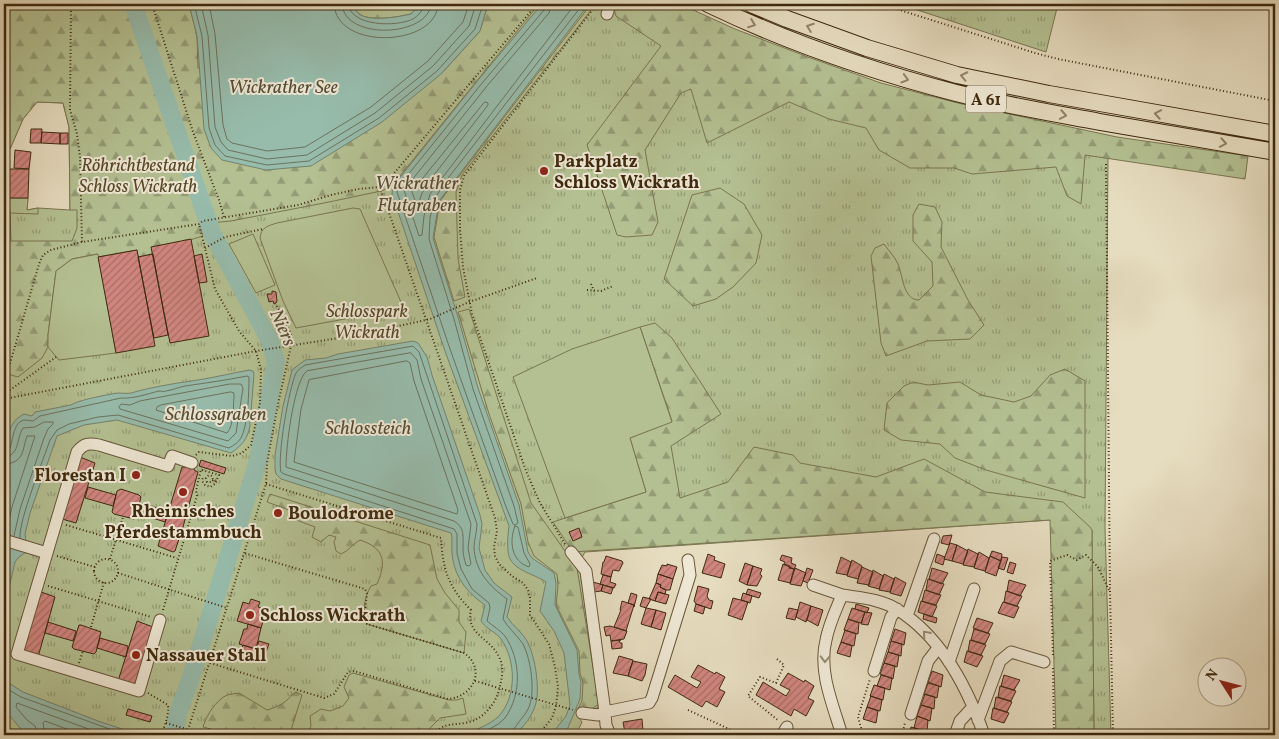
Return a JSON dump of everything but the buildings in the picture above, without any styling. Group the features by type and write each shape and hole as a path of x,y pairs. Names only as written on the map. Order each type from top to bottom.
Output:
{"highway":[{"name":"A 61","path":"708,4 735,17 813,47 883,72 957,93 1041,112 1275,152"},
{"name":"A 61","path":"751,4 867,48 957,75 1049,94 1275,134"}],"street":[{"path":"160,620 139,691 18,654 77,452 82,446 89,443 99,445 168,466 172,456 197,466"},
{"path":"4,540 47,553"},
{"path":"907,616 934,540"},
{"path":"571,552 586,571 602,714 610,735"},
{"path":"582,713 602,714 649,703 690,575 688,560"},
{"path":"813,585 842,595 874,599 897,609 922,628 949,662 984,735"},
{"path":"949,662 974,589"},
{"path":"842,595 825,641 824,665 827,686 842,735"},
{"path":"874,671 892,617 897,609"},
{"path":"911,714 928,661 938,648"},
{"path":"978,720 1000,661 1011,652 1050,662"},
{"path":"955,735 960,721 972,708"}],"path":[{"path":"71,4 70,110 77,134 80,157 82,242"},
{"path":"152,4 193,132 224,217"},
{"path":"4,384 39,264 43,256 51,250 82,242 199,224 203,221 298,205 358,189 380,187 385,184 537,4"},
{"path":"571,552 540,503 526,471 469,302 460,229 460,190 464,176 597,4"},
{"path":"881,4 1058,59 1275,101"},
{"path":"1106,164 1113,735"},
{"path":"380,187 495,518 497,531 494,547 495,556 499,564 523,583 530,597 531,618 545,637 553,656 558,687 556,706 552,718 538,735"},
{"path":"199,224 215,289 239,331 256,351 261,370 260,403 251,445 242,453 232,456 199,452 195,456 197,466 207,482 217,481"},
{"path":"205,248 225,237 262,229"},
{"path":"4,399 256,351 366,333 426,320 469,302 537,278"},
{"path":"591,284 594,291"},
{"path":"587,290 601,291 613,286"},
{"path":"188,730 266,484 267,463 291,346 291,334 276,304"},
{"path":"4,399 10,390 56,357"},
{"path":"197,466 211,474 219,475 213,486 207,487 203,482 203,477"},
{"path":"39,583 160,620 197,496 196,491 203,477 211,474"},
{"path":"211,474 213,480"},
{"path":"266,484 441,538 442,558 446,575 454,591 471,610 469,618 472,628 488,642 501,661 502,675 500,689 491,708 480,717 469,722 446,725 437,730 435,735"},
{"path":"110,559 123,517"},
{"path":"57,522 178,558"},
{"path":"47,553 95,567"},
{"path":"210,663 324,698 334,694 348,672 354,671 448,699 458,698 463,695 475,681 475,670 472,661 459,650 367,624 364,621 367,593 365,589 244,553"},
{"path":"1054,735 1050,662 1050,562 1067,555 1077,560 1086,555 1098,567 1110,591"},
{"path":"110,559 117,566 118,573 114,580 104,582 96,576 95,567 100,561 110,559"},
{"path":"118,573 227,608"},
{"path":"90,627 104,582"},
{"path":"777,659 784,665 776,683 760,677 748,696 784,731"},
{"path":"863,735 858,717 871,675 874,671"},
{"path":"475,681 566,708"},
{"path":"139,691 149,693 168,705 167,723 161,735"},
{"path":"688,710 742,735"},
{"path":"167,723 206,735"}],"green space":[{"name":"Schlosspark Wickrath","path":"4,4 675,4 733,34 920,102 1074,138 1108,158 1105,528 1111,735 1094,735 1092,530 1051,520 585,552 579,563 602,705 579,718 582,722 576,735 4,735 4,198 28,198 27,210 38,208 70,210 69,127 63,103 37,102 23,119 10,149 4,153"},
{"name":"Röhrichtbestand Schloss Wickrath","path":"4,4 189,4 197,36 198,68 441,74 480,31 488,4 539,4 391,187 381,191 231,221 200,224 203,236 138,257 137,250 98,257 97,254 72,259 56,271 48,347 42,358 18,377 4,373 4,198 28,198 27,210 38,208 38,214 10,213 11,241 72,241 77,228 77,210 70,210 69,127 63,103 37,102 23,119 10,149 4,153"},
{"path":"352,4 420,4 411,14 370,18 359,14"},
{"path":"591,4 596,4 462,175 456,192 458,259 465,297 454,301 434,237 440,201"},
{"path":"615,4 680,4 735,29 881,83 958,103 1117,137 1248,156 1245,179 1085,155 1081,204 1067,196 1056,167 972,174 954,168 910,168 879,150 866,128 829,119 789,102 707,143 691,89 681,93 645,150 658,222 652,235 626,237 617,235 587,145 661,46 616,16"},
{"path":"899,4 1058,4 1046,52"},
{"path":"720,188 744,204 762,235 756,263 733,287 716,299 693,306 664,279 692,195"},
{"path":"919,204 935,207 942,222 941,247 968,300 984,325 970,339 927,341 886,356 881,343 871,256 875,248 884,244 897,261 904,286 914,299 919,300 933,286 932,262 913,241 913,215"},
{"path":"353,208 360,209 401,302 399,306 388,311 296,328 283,301 260,238 262,231 277,223"},
{"path":"253,234 275,285 256,293 229,244"},
{"path":"98,254 116,353 59,360 48,347 56,271 72,259"},
{"path":"469,309 531,503 577,568 599,704 587,712 578,709 582,701 583,683 580,673 579,651 556,605 557,574 534,556 528,542 521,504 489,414 458,312"},
{"path":"655,323 672,338 721,414 671,446 680,498 728,482 754,447 793,455 800,463 876,477 924,459 985,492 1063,502 1090,527 1092,530 1094,735 1056,735 1050,520 573,552 553,522 646,492 630,438 672,421 640,327"},
{"path":"640,327 672,422 630,438 646,492 565,518 513,377 572,349"},
{"path":"1065,369 1085,381 1085,498 986,470 955,458 940,444 901,440 884,430 887,403 904,386 913,382 928,385 960,382 981,395 1014,402 1031,396 1050,375"},
{"path":"270,494 430,545 437,579 445,593 459,610 459,622 466,632 464,653 367,624 364,610 365,600 371,586 377,584 382,569 379,551 360,540 341,554 336,551 334,542 336,537 329,535 321,542 312,537 315,527 291,518 292,511 267,502"},
{"path":"353,673 449,700 463,698 466,714 440,718 424,734 420,735 306,735 311,726 310,716 321,709 330,711 343,706 349,698 344,687 349,675"},
{"path":"296,692 302,695 291,730 305,735 233,735 203,727 212,709 227,695 239,693 267,710 283,703"}],"water":[{"name":"Wickrather See","path":"189,4 352,4 359,14 370,18 377,18 411,14 420,4 488,4 480,31 441,74 382,122 311,166 266,170 222,160 211,148 204,129 197,36"},
{"name":"Wickrather Flutgraben","path":"542,4 589,4 439,201 433,238 478,388 519,505 528,552 532,558 554,573 556,583 555,605 577,650 581,682 580,699 565,735 551,735 566,716 570,705 564,653 554,631 540,611 546,582 517,567 509,557 509,526 445,351 392,194 393,186"},
{"name":"Schlossteich","path":"413,341 418,343 427,357 480,515 482,524 479,548 485,570 494,583 512,597 507,617 525,638 532,654 537,680 536,703 528,721 514,735 446,735 475,730 497,718 505,708 509,698 512,678 510,657 506,648 501,639 481,621 485,605 472,595 462,583 455,569 451,533 281,479 276,474 275,455 283,406 292,370 305,360 326,358 338,354"},
{"name":"Schlossgraben","path":"249,370 253,371 254,374 251,412 253,414 246,439 231,453 117,420 84,425 57,436 30,513 25,534 26,542 28,543 25,553 15,562 4,609 4,453 12,426 19,417 24,414 32,416 35,412 71,405 94,398"},
{"path":"4,680 23,692 98,721 131,732 138,729 156,734 29,735 20,728 4,709"}],"waterway":[{"path":"4,4 4,14"},
{"name":"Niers","path":"133,4 212,233 270,341 276,362 258,461 178,713 174,735"}],"place":[{"name":"Parkplatz Schloss Wickrath","path":"544,171"},
{"name":"Florestan I","path":"136,475"},
{"name":"Rheinisches Pferdestammbuch","path":"183,492"},
{"name":"Boulodrome","path":"278,513"},
{"name":"Schloss Wickrath","path":"250,615"},
{"name":"Nassauer Stall","path":"136,655"}]}
